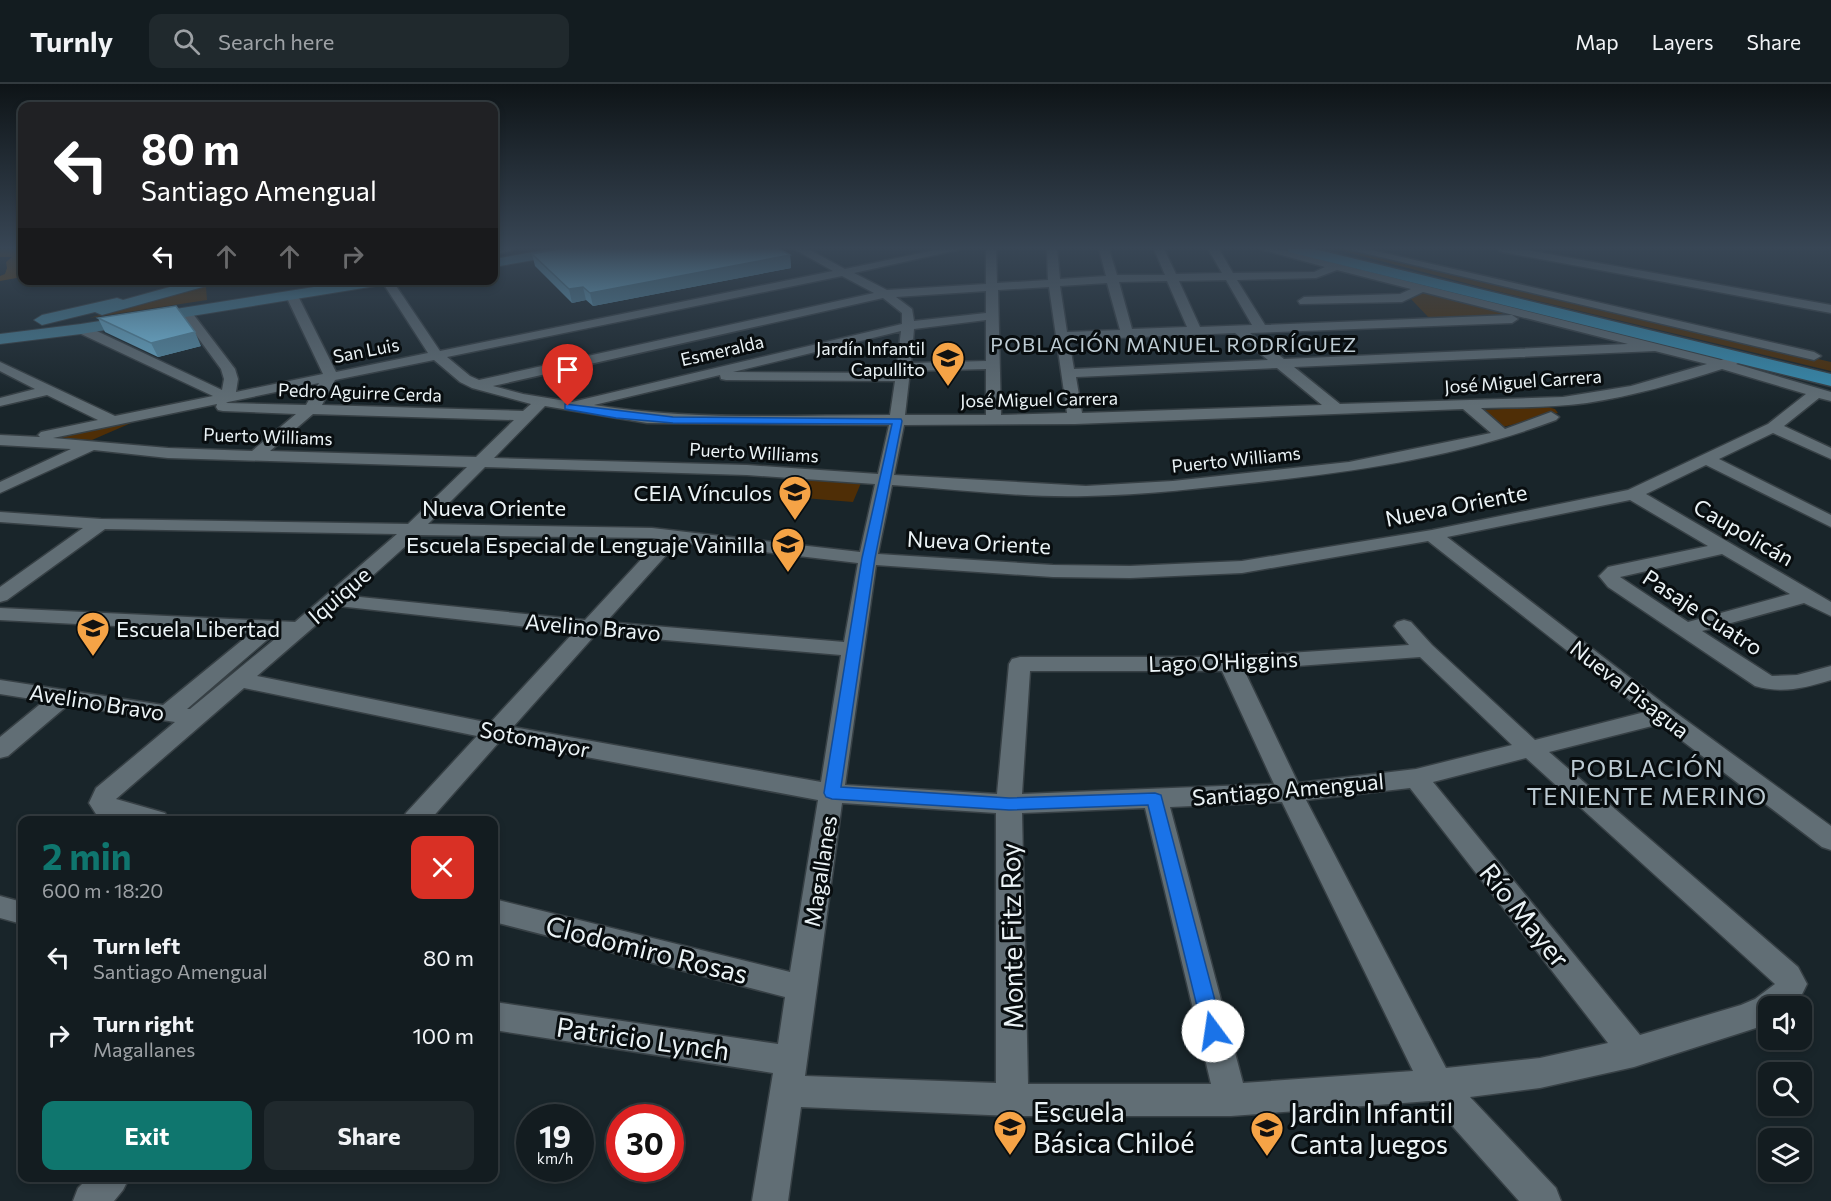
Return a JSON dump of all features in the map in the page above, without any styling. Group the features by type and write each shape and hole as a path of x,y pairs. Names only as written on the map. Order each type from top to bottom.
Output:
{"highway":[{"path":"1496,301 1731,362 1826,390"},
{"path":"1524,301 1831,375"}],"main road":[{"path":"0,330 117,301"},
{"path":"0,338 134,301"},
{"path":"0,338 81,329 232,301"},
{"path":"23,325 80,322 251,301"}],"street":[{"path":"255,456 309,411 324,391 330,377 295,301"},
{"name":"José Miguel Carrera","path":"400,301 437,356 452,371 477,385 541,402 616,415 673,420 994,420 1468,405 1594,398 1636,389 1731,362"},
{"name":"San Luis","path":"20,441 705,301"},
{"path":"477,385 853,301"},
{"path":"894,301 908,312 908,326"},
{"path":"992,301 994,420"},
{"path":"1055,301 1070,373 1075,418"},
{"path":"1118,301 1127,333"},
{"path":"1182,301 1195,331"},
{"path":"1244,301 1261,329"},
{"path":"1304,301 1322,326"},
{"path":"1470,301 1656,347 1731,362"},
{"path":"1551,301 1814,356"},
{"path":"1788,301 1831,309"},
{"path":"81,329 228,398 231,380 228,369 187,309"},
{"name":"Esmeralda","path":"568,406 908,326 991,316"},
{"path":"1061,336 1537,318"},
{"name":"Magallanes","path":"770,1201 853,649 868,558 897,421 908,326"},
{"path":"1239,330 1338,410"},
{"path":"1070,373 1656,347"},
{"path":"692,376 902,372 994,365"},
{"path":"0,366 112,421"},
{"path":"0,402 48,390"},
{"name":"Nueva Oriente","path":"0,517 101,524 628,532 868,558 1053,571 1130,572 1242,567 1432,535 1633,494 1709,460 1773,427 1826,390"},
{"name":"Iquique","path":"140,816 109,808 102,803 105,794 301,629 412,530 541,402"},
{"name":"Pedro Aguirre Cerda","path":"192,405 309,411 525,416"},
{"path":"1468,405 1503,435"},
{"name":"San Luis","path":"0,488 171,410"},
{"name":"Puerto Williams","path":"0,440 93,445 168,453 747,470 1041,490 1124,489 1349,467 1415,456 1503,435 1551,417"},
{"path":"1773,427 1831,454"},
{"path":"1709,460 1831,522"},
{"name":"Caupolicán","path":"1633,494 1831,610"},
{"path":"0,596 101,524"},
{"name":"Nueva Pisagua","path":"1432,535 1664,716 1831,840"},
{"path":"419,816 673,536"},
{"name":"Pasaje Cuatro","path":"1725,548 1615,571 1609,576 1615,583 1774,685 1783,685 1831,673"},
{"path":"1685,629 1806,596"},
{"name":"Avelino Bravo","path":"334,600 589,627 853,649"},
{"path":"0,614 301,629"},
{"path":"1404,626 1425,650 1529,748"},
{"path":"168,713 270,627"},
{"name":"Lago O'Higgins","path":"1020,664 1230,664 1425,650"},
{"name":"Monte Fitz Roy","path":"1012,1100 1009,804 1020,664"},
{"path":"1230,664 1290,793 1437,1085 1543,1201"},
{"name":"Sotomayor","path":"240,680 495,732 832,793"},
{"name":"Avelino Bravo","path":"0,687 195,718"},
{"path":"0,750 63,697"},
{"name":"Santiago Amengual","path":"832,793 1009,804 1290,793 1416,778 1664,716"},
{"name":"Patricio Lynch","path":"498,1017 790,1076 1012,1100 1231,1100 1437,1085 1540,1073 1634,1052 1745,1018 1766,1009 1787,993 1792,984 1787,976 1529,748"},
{"name":"Río Mayer","path":"1416,778 1634,1052"},
{"path":"1155,799 1231,1100"},
{"path":"0,906 18,912"},
{"name":"Clodomiro Rosas","path":"498,911 801,988"},
{"path":"92,1201 108,1182"}],"shaded area":[{"path":"149,301 200,301 89,318"},
{"path":"1413,301 1463,301 1517,315 1431,320"},
{"path":"1538,301 1570,301 1831,362 1831,371"},
{"path":"1548,407 1555,409 1558,413 1503,427 1481,410"},
{"path":"138,420 92,440 52,437"},
{"path":"800,478 861,483 853,502 791,497"}],"building":[{"path":"176,306 195,332 151,343 98,318"}],"place":[{"name":"Jardín Infantil Capullito","path":"948,387"},
{"name":"CEIA Vínculos","path":"795,521"},
{"name":"Escuela Especial de Lenguaje Vainilla","path":"788,573"},
{"name":"Escuela Libertad","path":"93,657"},
{"name":"Escuela Básica Chiloé","path":"1010,1156"},
{"name":"Jardin Infantil Canta Juegos","path":"1267,1157"}],"district":[{"name":"POBLACIÓN MANUEL RODRÍGUEZ","path":"1174,344"},
{"name":"POBLACIÓN TENIENTE MERINO","path":"1647,781"}],"route":[{"path":"568,406 616,415 673,420 897,421 868,558 832,793 1009,804 1155,799 1213,1031"}]}
